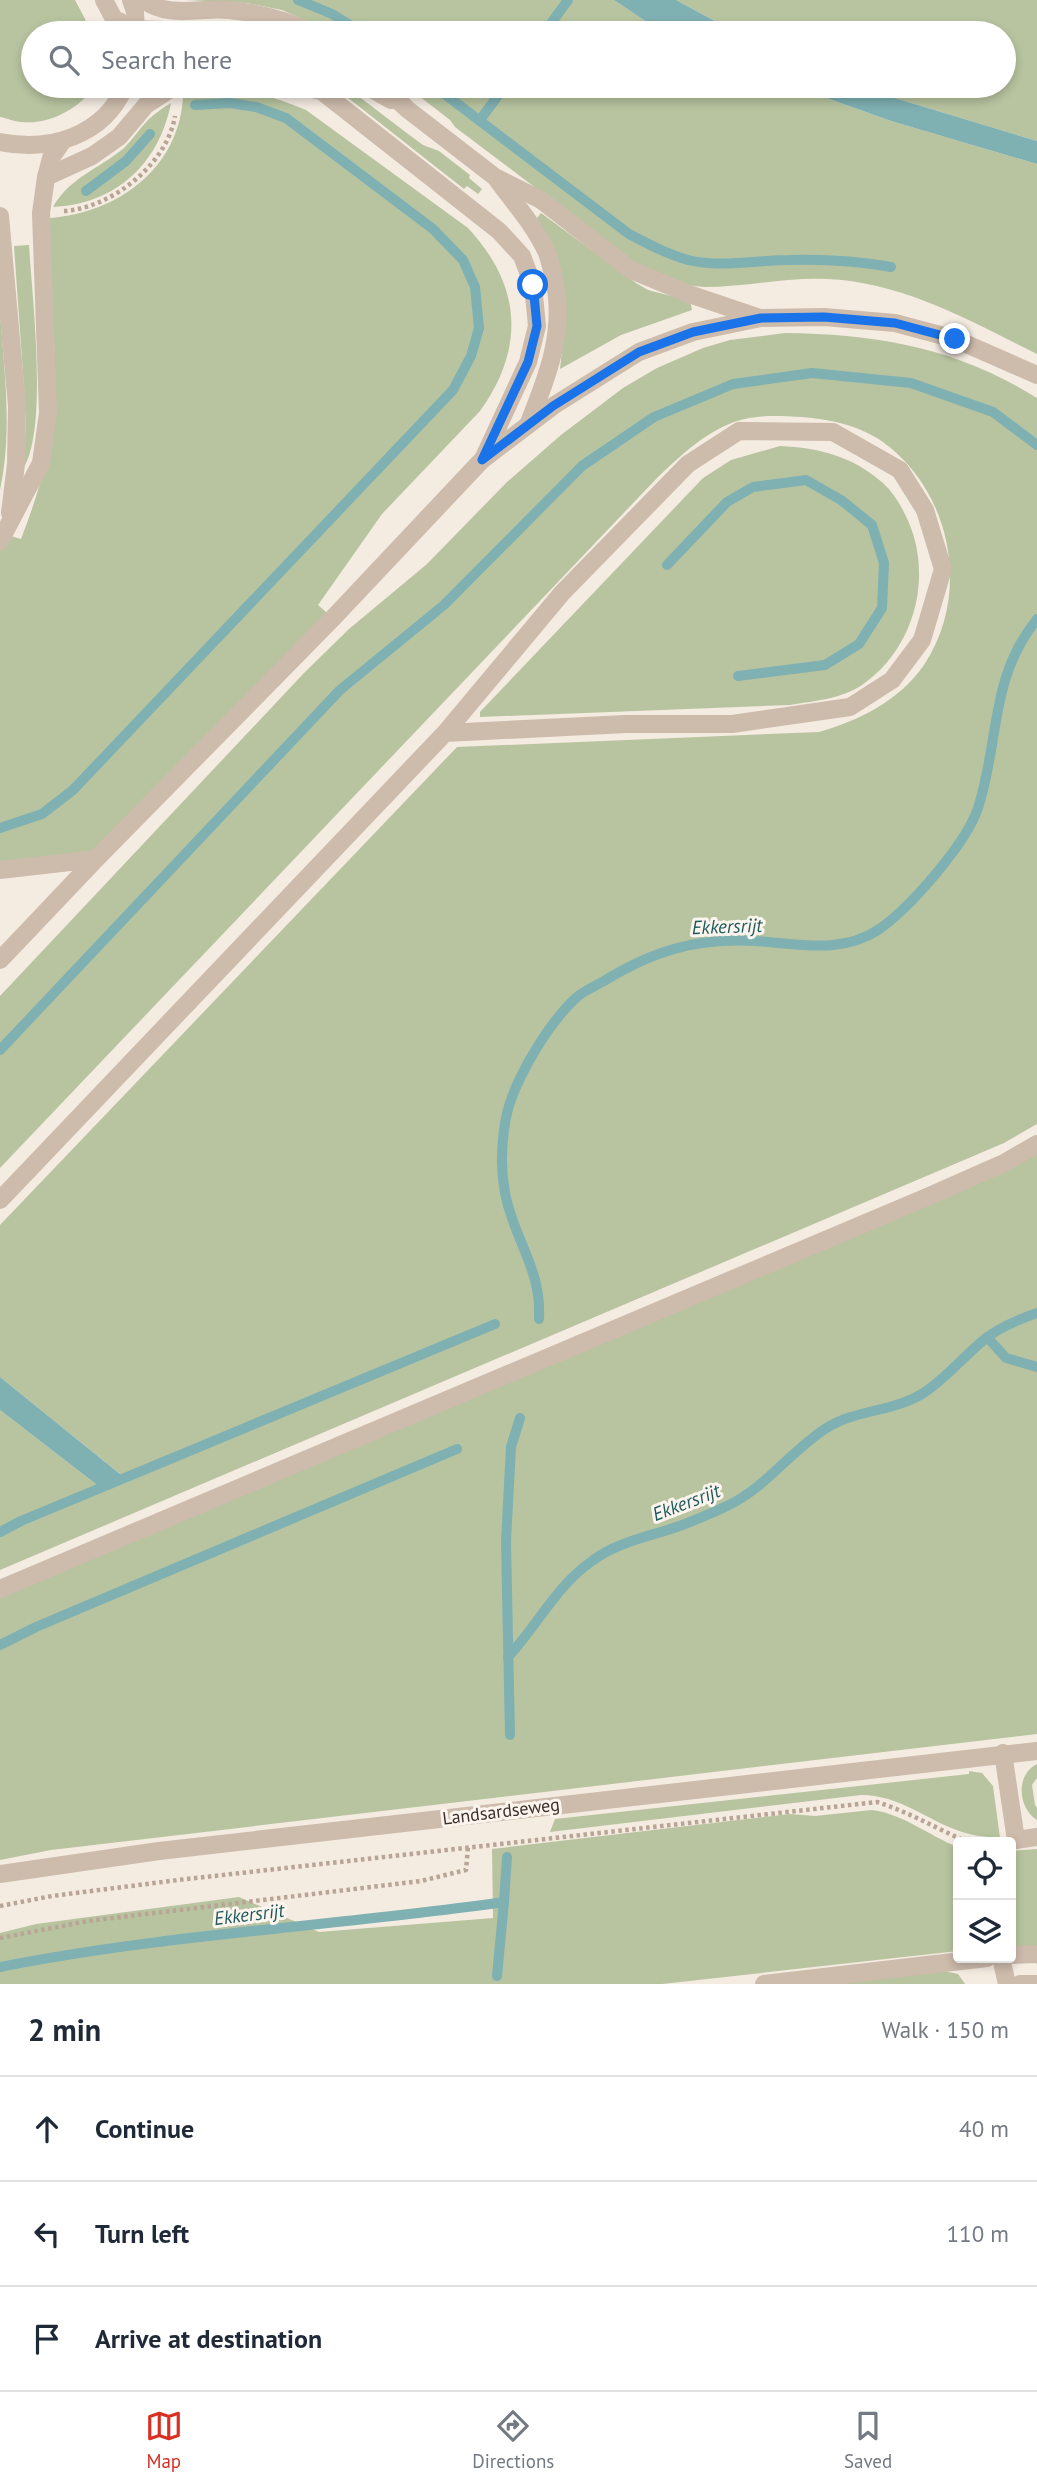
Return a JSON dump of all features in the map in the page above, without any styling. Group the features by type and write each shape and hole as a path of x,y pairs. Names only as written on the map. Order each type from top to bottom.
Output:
{"street":[{"path":"104,0 118,21"},
{"path":"131,0 134,21"},
{"path":"144,0 174,11 229,10 287,21"},
{"path":"0,142 22,147 62,142 85,133 109,114 118,98"},
{"path":"46,177 92,156 119,137 146,105 157,98"},
{"path":"332,98 499,230 522,256 533,285 537,326 528,362 482,460"},
{"path":"387,98 407,109"},
{"path":"396,98 495,177 541,200 631,270 689,294 761,318"},
{"path":"0,541 41,463 48,413 41,212 51,158 62,142"},
{"path":"495,177 528,220 548,254 557,295 558,334 548,376 528,425"},
{"path":"0,216 17,406 16,464 8,522"},
{"path":"0,960 482,460 553,406 639,352 693,332 761,318 824,317 895,323 955,339 1037,375"},
{"path":"0,1200 445,733 572,583 688,464 739,431 833,432 900,470 925,510 943,569 922,640 892,680 850,707 732,724 626,724 445,733"},
{"path":"0,870 96,859"},
{"path":"0,1590 938,1192 1004,1163 1037,1144"},
{"name":"Landsardseweg","path":"0,1874 159,1851 1037,1751"},
{"path":"1003,1753 1016,1840 1037,1837"},
{"path":"1016,1955 1037,1954"},
{"path":"764,1984 953,1962"},
{"path":"1002,1963 1007,1984"},
{"path":"1020,1984 1037,1984"}],"path":[{"name":"Landsardseweg","path":"0,1906 52,1896 877,1802 902,1810 957,1837"},
{"path":"0,1938 88,1921 421,1881 467,1870 470,1815"}],"green space":[{"path":"0,0 75,0 86,21 21,21 21,98 84,98 73,108 43,121 19,122 0,117"},
{"path":"186,0 614,0 645,21 307,21 282,10 246,3"},
{"path":"676,0 1037,0 1037,141 895,98 1016,98 1016,21 715,21"},
{"path":"183,98 272,98 282,101 306,110 468,228 499,272 507,294 511,317 505,363 495,387 480,411 382,514 318,605 333,618 96,859 0,870 0,533 21,539 34,504 51,432 55,374 48,224 50,218 99,207 140,182 157,165 170,145 179,122"},
{"path":"348,98 361,98 423,145 439,151 470,175 469,178 482,189 478,194 467,186 464,189"},
{"path":"422,98 827,98 891,121 1037,164 1037,354 935,305 882,287 827,279 719,287 686,285 634,262 455,127"},
{"path":"171,103 156,145 131,177 96,198 53,207 68,188 124,148 149,119"},
{"path":"541,213 636,283 648,290 690,301 692,310 621,335 560,369 566,315 537,218"},
{"path":"29,245 37,392 31,448 24,467 26,416 14,246"},
{"path":"0,311 7,423 0,490"},
{"path":"785,333 852,337 916,347 977,367 1037,398 1037,1124 1004,1143 0,1570 0,1410 101,1488 124,1477 0,1377 0,1225 457,747 819,732 849,722 891,699 924,665 939,637 947,607 950,576 947,545 939,515 925,487 906,463 883,442 865,432 834,422 802,417 751,418 734,422 702,439 657,478 0,1168 0,996 304,673 349,629 427,564 507,482 561,435 623,388 657,368 703,348 730,340"},
{"path":"780,446 822,451 859,466 887,487 907,518 916,545 918,590 906,633 880,670 854,690 827,699 790,705 480,717 480,712 703,478 731,460"},
{"path":"1037,1144 1037,1734 51,1850 0,1860 0,1589"},
{"path":"1037,1764 1037,1778 1032,1785 1037,1820 1026,1808 1022,1783 1030,1769"},
{"path":"969,1771 982,1773 993,1786 1000,1837 962,1832 888,1799 861,1795 550,1832 555,1819 969,1774"},
{"path":"872,1810 884,1812 953,1845 953,1952 662,1984 0,1984 0,1933 36,1924 239,1897 319,1932 493,1918 492,1849 790,1814 815,1816"},
{"path":"1037,1849 1037,1964 1016,1949 1016,1851"},
{"path":"939,1970 958,1974 965,1984 808,1984"}],"water":[{"path":"614,0 676,0 715,21 645,21"},
{"path":"827,98 895,98 1037,141 1037,164 891,121"},
{"path":"0,1377 125,1478 101,1488 0,1410"}],"waterway":[{"path":"298,0 343,21"},
{"path":"553,21 568,0"},
{"path":"450,98 629,234 673,255 713,263 815,260 891,267"},
{"path":"480,120 496,98"},
{"path":"0,828 42,814 73,790 453,390 471,356 479,328 475,287 463,260 433,229 286,118 256,107 230,103 195,105"},
{"path":"86,191 126,161 150,134"},
{"path":"0,1050 340,690 444,605 582,466 654,417 733,384 812,373 911,383 993,412 1037,445"},
{"path":"667,565 727,502 753,487 806,480 841,500 872,525 884,563 882,608 859,644 825,665 738,676"},
{"name":"Ekkersrijt","path":"539,1319 535,1279 506,1197 502,1152 505,1120 513,1094 550,1027 577,997 657,954 713,942 754,941 818,946 848,943 878,930 891,920 935,875 972,823 985,783 1003,687 1011,664 1037,619"},
{"name":"Ekkersrijt","path":"508,1657 557,1594 592,1561 626,1543 685,1524 729,1505 755,1489 825,1429 837,1422 913,1399 941,1380 991,1335 1037,1313"},
{"path":"0,1532 495,1324"},
{"path":"987,1337 1006,1358 1037,1367"},
{"name":"Ekkersrijt","path":"510,1735 506,1541 511,1447 520,1418"},
{"path":"0,1645 36,1627 457,1449"},
{"name":"Ekkersrijt","path":"0,1967 125,1946 504,1902 507,1857"},
{"name":"Ekkersrijt","path":"497,1976 504,1902"}],"route":[{"path":"533,285 537,326 528,362 482,460 553,406 639,352 693,332 761,318 824,317 895,323 955,339"}]}
